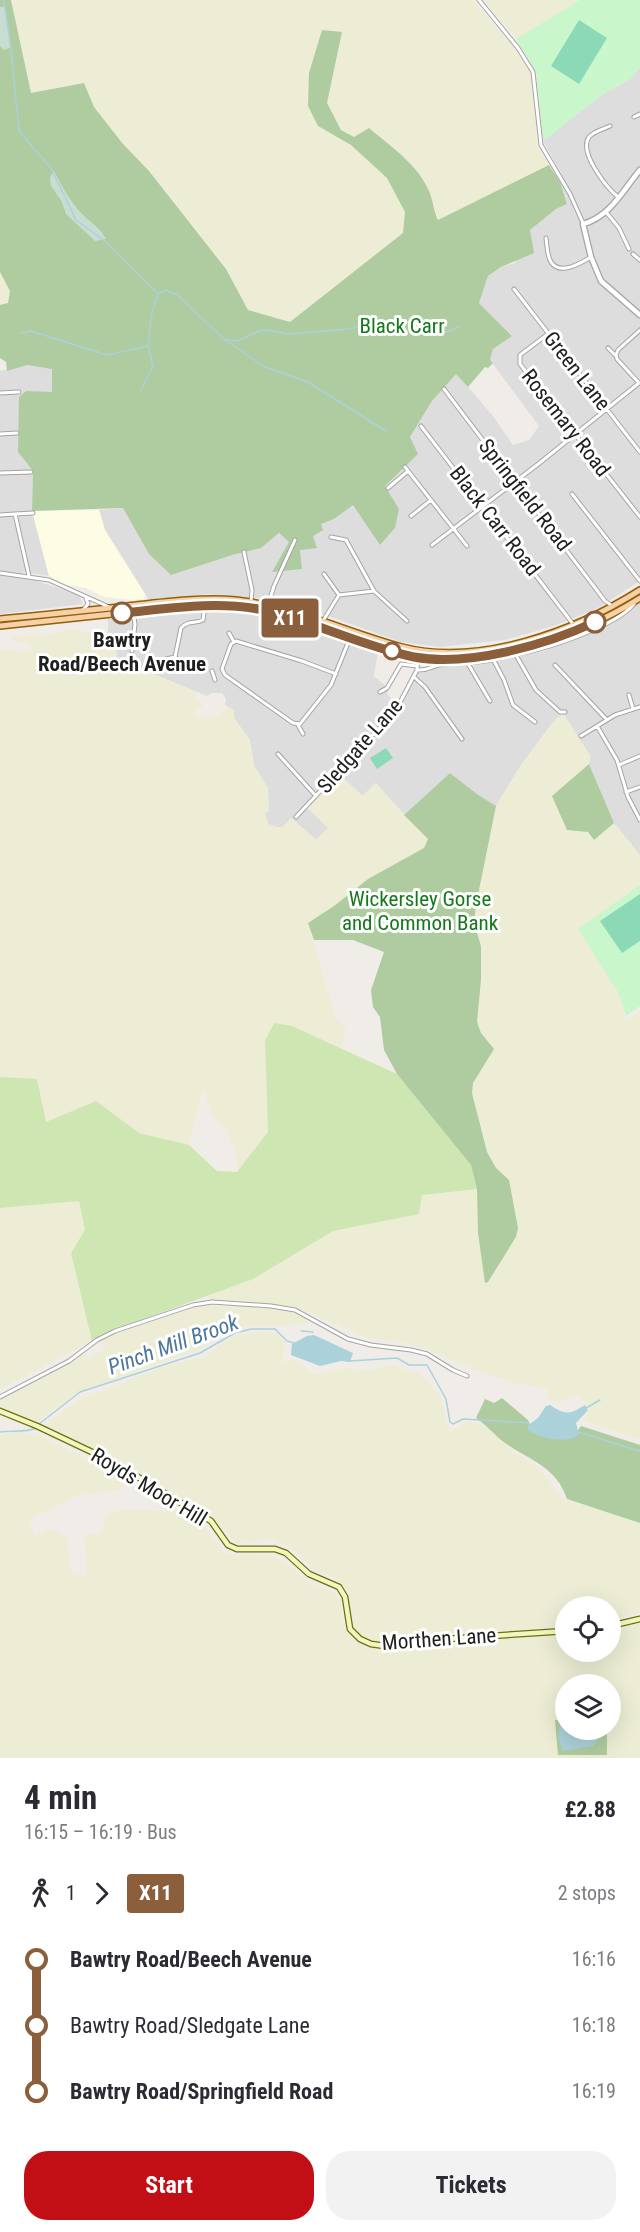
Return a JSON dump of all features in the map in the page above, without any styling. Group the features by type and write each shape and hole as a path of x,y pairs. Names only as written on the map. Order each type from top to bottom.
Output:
{"main road":[{"path":"575,628 640,590"},
{"path":"0,619 112,608 205,602 251,602 268,605 410,649 444,652 498,647 575,628 609,616 639,599"},
{"path":"0,626 205,602 288,617 375,646 417,657 460,658 514,652 563,631"},
{"path":"363,634 362,639 375,646"},
{"name":"Royds Moor Hill","path":"0,1411 38,1426 113,1462 211,1521 228,1545 237,1549 266,1548 282,1551 292,1557 309,1574 335,1584 345,1597"},
{"name":"Morthen Lane","path":"345,1597 350,1629 360,1639 377,1646 555,1632"},
{"path":"621,1623 640,1619"}],"street":[{"path":"479,0 518,48 533,72 541,145 570,194 584,224 591,257 598,275 605,285 640,315"},
{"path":"634,117 640,114"},
{"path":"610,126 593,134 587,141 587,146 600,179 618,197"},
{"path":"584,224 606,213 640,170"},
{"path":"606,213 619,228 629,249"},
{"path":"546,238 550,260 555,266 568,267 591,257"},
{"path":"633,254 640,260"},
{"name":"Green Lane","path":"514,289 640,452"},
{"path":"616,355 618,350 640,330"},
{"name":"Rosemary Road","path":"548,334 522,353 519,361 640,517"},
{"path":"432,545 640,384 608,348"},
{"name":"Springfield Road","path":"444,389 605,601 615,606"},
{"path":"0,393 19,392"},
{"name":"Black Carr Road","path":"421,426 575,628"},
{"path":"0,434 17,433"},
{"path":"388,488 406,469 467,546"},
{"path":"0,473 31,472"},
{"path":"572,494 639,580"},
{"path":"411,516 431,500"},
{"path":"0,515 33,513"},
{"path":"15,514 29,576"},
{"path":"331,537 346,540 374,591 407,621"},
{"path":"268,605 274,585 294,540"},
{"path":"244,552 252,590 251,602"},
{"path":"0,573 49,580 112,608"},
{"path":"324,574 339,595"},
{"path":"339,595 374,591"},
{"path":"79,611 88,604 83,595"},
{"path":"322,621 339,595"},
{"path":"380,692 387,688 401,664 427,671 439,665 493,659 554,644 600,626 628,611 639,599"},
{"path":"602,612 605,608 605,601"},
{"path":"176,657 181,628 188,622 198,623 203,620 205,602"},
{"path":"132,651 133,612"},
{"path":"563,631 568,617"},
{"path":"297,725 331,685 336,674 350,638 341,627"},
{"path":"229,634 234,642 285,656 336,674"},
{"path":"133,642 143,646"},
{"path":"222,672 234,642"},
{"path":"514,652 536,690 560,712 566,712"},
{"path":"166,659 176,657"},
{"path":"176,657 182,664"},
{"path":"417,657 417,668"},
{"path":"493,659 513,705 535,722"},
{"path":"467,662 490,701"},
{"path":"555,665 607,720"},
{"name":"Sledgate Lane","path":"296,817 396,710 417,668"},
{"path":"215,680 212,672 222,672 297,725 303,734"},
{"path":"414,677 425,687 462,739"},
{"path":"629,695 633,709"},
{"path":"580,736 607,720 640,707"},
{"path":"597,726 619,765 626,792 640,820"},
{"path":"278,754 316,796"},
{"path":"619,765 640,756"},
{"path":"626,792 640,787"},
{"path":"0,1397 69,1361 97,1340 115,1331 193,1305 212,1302 271,1305 295,1310 348,1339 419,1352 467,1376"}],"shaded area":[{"path":"15,0 473,0 514,48 530,71 534,84 537,148 540,149 549,165 438,220 433,211 429,189 341,130 327,103 342,32 318,126 351,145 387,178 405,212 403,234 290,322 272,318 248,310 226,268 149,171 123,144 94,107 84,83 31,93 12,10 12,3"},
{"path":"484,0 580,0 516,39"},
{"path":"5,6 11,47 4,50 0,46 0,7"},
{"path":"640,68 640,581 598,608 554,626 504,640 440,647 401,642 331,617 258,598 209,594 149,600 105,530 99,510 123,508 149,554 232,555 261,548 279,533 289,542 302,569 300,550 321,524 334,519 353,504 381,545 399,509 385,486 397,473 410,437 432,401 456,373 493,416 513,445 529,440 539,426 490,360 493,349 512,335 479,303 488,276 501,267 515,263 530,230 556,209 567,204 560,182 562,175 543,141 603,94 630,79"},
{"path":"54,171 74,205 106,239 95,241 66,214 62,202 51,186 50,177"},
{"path":"0,272 10,291 8,304 0,305"},
{"path":"27,365 52,368 52,393 26,391 18,452 33,471 32,511 49,576 23,572 25,577 79,595 83,604 0,614 0,371"},
{"path":"99,510 105,530 145,594 144,599 104,597 86,588 63,584 49,576 32,511"},
{"path":"640,602 640,855 614,823 589,764 590,755 553,722 521,765 496,806 450,773 404,815 376,783 316,840 291,818 283,827 268,824 265,813 268,788 254,766 250,740 234,718 234,710 225,705 226,699 222,693 212,693 207,696 117,659 115,641 108,638 108,619 211,610 257,612 378,651 374,676 389,689 387,694 400,708 418,673 429,672 439,666 491,661 544,651 602,627"},
{"path":"73,629 115,641 117,659 196,692 195,698 204,704 193,714 194,717 214,717 227,707 234,710 234,718 250,740 254,766 268,788 269,811 265,813 268,824 283,827 291,818 316,840 328,828 307,808 339,774 363,796 375,783 428,839 424,848 368,879 308,923 336,1019 346,1029 342,1048 292,1026 265,1041 268,1132 238,1172 235,1151 226,1129 213,1117 204,1091 202,1091 189,1145 139,1133 125,1124 46,1122 37,1079 0,1077 0,649 30,652 31,644 13,641 13,637 35,634 39,636"},
{"path":"563,713 590,755 589,764 552,796 594,840 614,823 640,855 640,885 578,929 618,992 626,1020 640,1011 640,1439 583,1421 590,1407 577,1395 558,1402 547,1400 549,1390 524,1383 516,1384 455,1362 428,1349 397,1341 370,1339 295,1307 211,1300 208,1296 253,1279 333,1231 419,1214 422,1195 477,1189 478,1233 485,1283 488,1282 516,1237 518,1228 509,1180 496,1168 487,1152 472,1093 473,1083 494,1049 481,1033 477,1022 481,946 474,923 496,806 521,765 553,722"},
{"path":"79,1201 85,1231 71,1254 92,1341 0,1389 0,1208"},
{"path":"198,1306 269,1307 294,1311 312,1320 309,1323 270,1327 248,1325 213,1338 201,1349 78,1392 37,1422 0,1408 0,1400 83,1354 89,1359 104,1350 102,1340 116,1333"},
{"path":"255,1332 278,1334 285,1344 282,1362 297,1360 314,1375 345,1368 371,1370 393,1365 419,1374 440,1394 449,1433 465,1421 482,1423 512,1451 538,1467 565,1500 640,1521 640,1613 621,1617 621,1596 555,1596 555,1627 441,1637 430,1635 421,1639 374,1642 359,1635 353,1626 347,1590 332,1576 315,1571 295,1550 272,1539 238,1544 214,1520 150,1478 44,1426 76,1401 166,1366 207,1356 222,1343 235,1336"},
{"path":"18,1432 40,1436 132,1480 119,1490 77,1496 30,1519 35,1536 51,1529 67,1537 72,1575 87,1575 84,1535 100,1533 103,1530 105,1514 123,1510 176,1511 206,1528 225,1554 270,1555 290,1566 310,1583 332,1591 341,1601 343,1623 348,1633 366,1647 392,1648 555,1634 555,1662 621,1662 621,1628 640,1623 640,1758 0,1758 0,1435"}],"green space":[{"name":"Black Carr","path":"0,0 11,0 31,93 84,83 94,107 123,144 149,171 226,269 248,310 290,322 403,233 405,212 387,178 351,145 318,126 308,106 309,73 322,30 342,32 327,103 341,130 354,137 369,128 402,156 423,180 430,193 438,220 549,165 560,182 567,204 556,209 530,230 534,253 501,267 488,276 479,303 512,336 493,349 490,360 493,363 488,368 485,367 468,387 456,374 432,401 410,437 418,454 385,486 399,509 395,528 380,545 353,505 334,519 321,524 323,530 313,536 317,548 300,550 302,569 272,572 289,542 279,533 261,548 171,575 149,554 123,508 32,511 33,471 18,452 19,397 26,391 52,392 52,369 27,365 7,371 6,362 0,358 0,305 8,303 10,291 0,272"},
{"path":"580,0 640,0 640,68 630,79 603,94 543,141 536,72 516,39"},
{"path":"579,20 607,38 579,84 551,66"},
{"path":"386,748 393,758 377,769 370,758"},
{"path":"589,764 614,823 594,840 588,832 567,830 552,796"},
{"name":"Wickersley Gorse and Common Bank","path":"450,773 496,806 474,923 481,946 477,1022 481,1033 494,1049 473,1083 472,1093 487,1152 496,1168 509,1180 518,1228 516,1237 488,1282 485,1283 478,1233 477,1189 471,1165 397,1074 384,1050 380,1017 373,1007 371,990 384,952 353,940 314,940 308,923 368,879 424,848 428,839 404,815"},
{"path":"640,885 640,1006 626,1016 618,992 578,929"},
{"path":"640,894 640,941 622,953 600,921"},
{"path":"274,1023 292,1026 397,1074 471,1165 477,1189 422,1195 419,1214 333,1231 253,1279 106,1333 92,1341 71,1253 85,1230 79,1201 0,1208 0,1077 37,1079 46,1122 96,1101 139,1133 189,1145 217,1171 237,1172 268,1132 265,1041"},
{"path":"502,1398 528,1420 533,1431 575,1434 581,1426 640,1445 640,1523 567,1499 556,1479 549,1472 505,1443 476,1418 485,1399 494,1403"},
{"path":"557,1740 607,1740 607,1755 558,1755"}],"water":[{"path":"314,1335 353,1353 350,1362 341,1361 320,1366 291,1355 292,1344"},
{"path":"550,1405 568,1412 585,1405 588,1410 576,1423 579,1435 561,1440 529,1431 527,1426 538,1418 546,1406"},
{"path":"559,1740 597,1740 593,1746 563,1751"}],"waterway":[{"path":"4,0 19,131 51,168 76,220 105,241 158,294 165,290 176,294 224,339 238,341 259,331 268,330 288,334 349,329 378,321 408,322 446,332 459,327"},
{"path":"141,390 153,366 148,346 152,312 158,294"},
{"path":"22,333 31,331 107,355 148,346"},
{"path":"225,340 265,367 308,382 386,431"},
{"name":"Pinch Mill Brook","path":"39,1424 80,1392 200,1353 235,1333 251,1329 275,1329 287,1341 294,1343"},
{"path":"301,1331 313,1332"},
{"name":"Pinch Mill Brook","path":"350,1361 397,1358 409,1365 427,1365 446,1399 450,1422 453,1424 463,1419 529,1423"},
{"path":"586,1408 600,1400"},
{"name":"Pinch Mill Brook","path":"0,1432 36,1428"},
{"name":"Pinch Mill Brook","path":"578,1432 640,1451"}],"bus line":[{"name":"X11","path":"122,613 196,606 250,608 288,617 393,651 417,657 434,658 460,658 513,650 552,640 595,622"}],"place":[{"name":"Bawtry Road/Beech Avenue","path":"122,613"}]}
